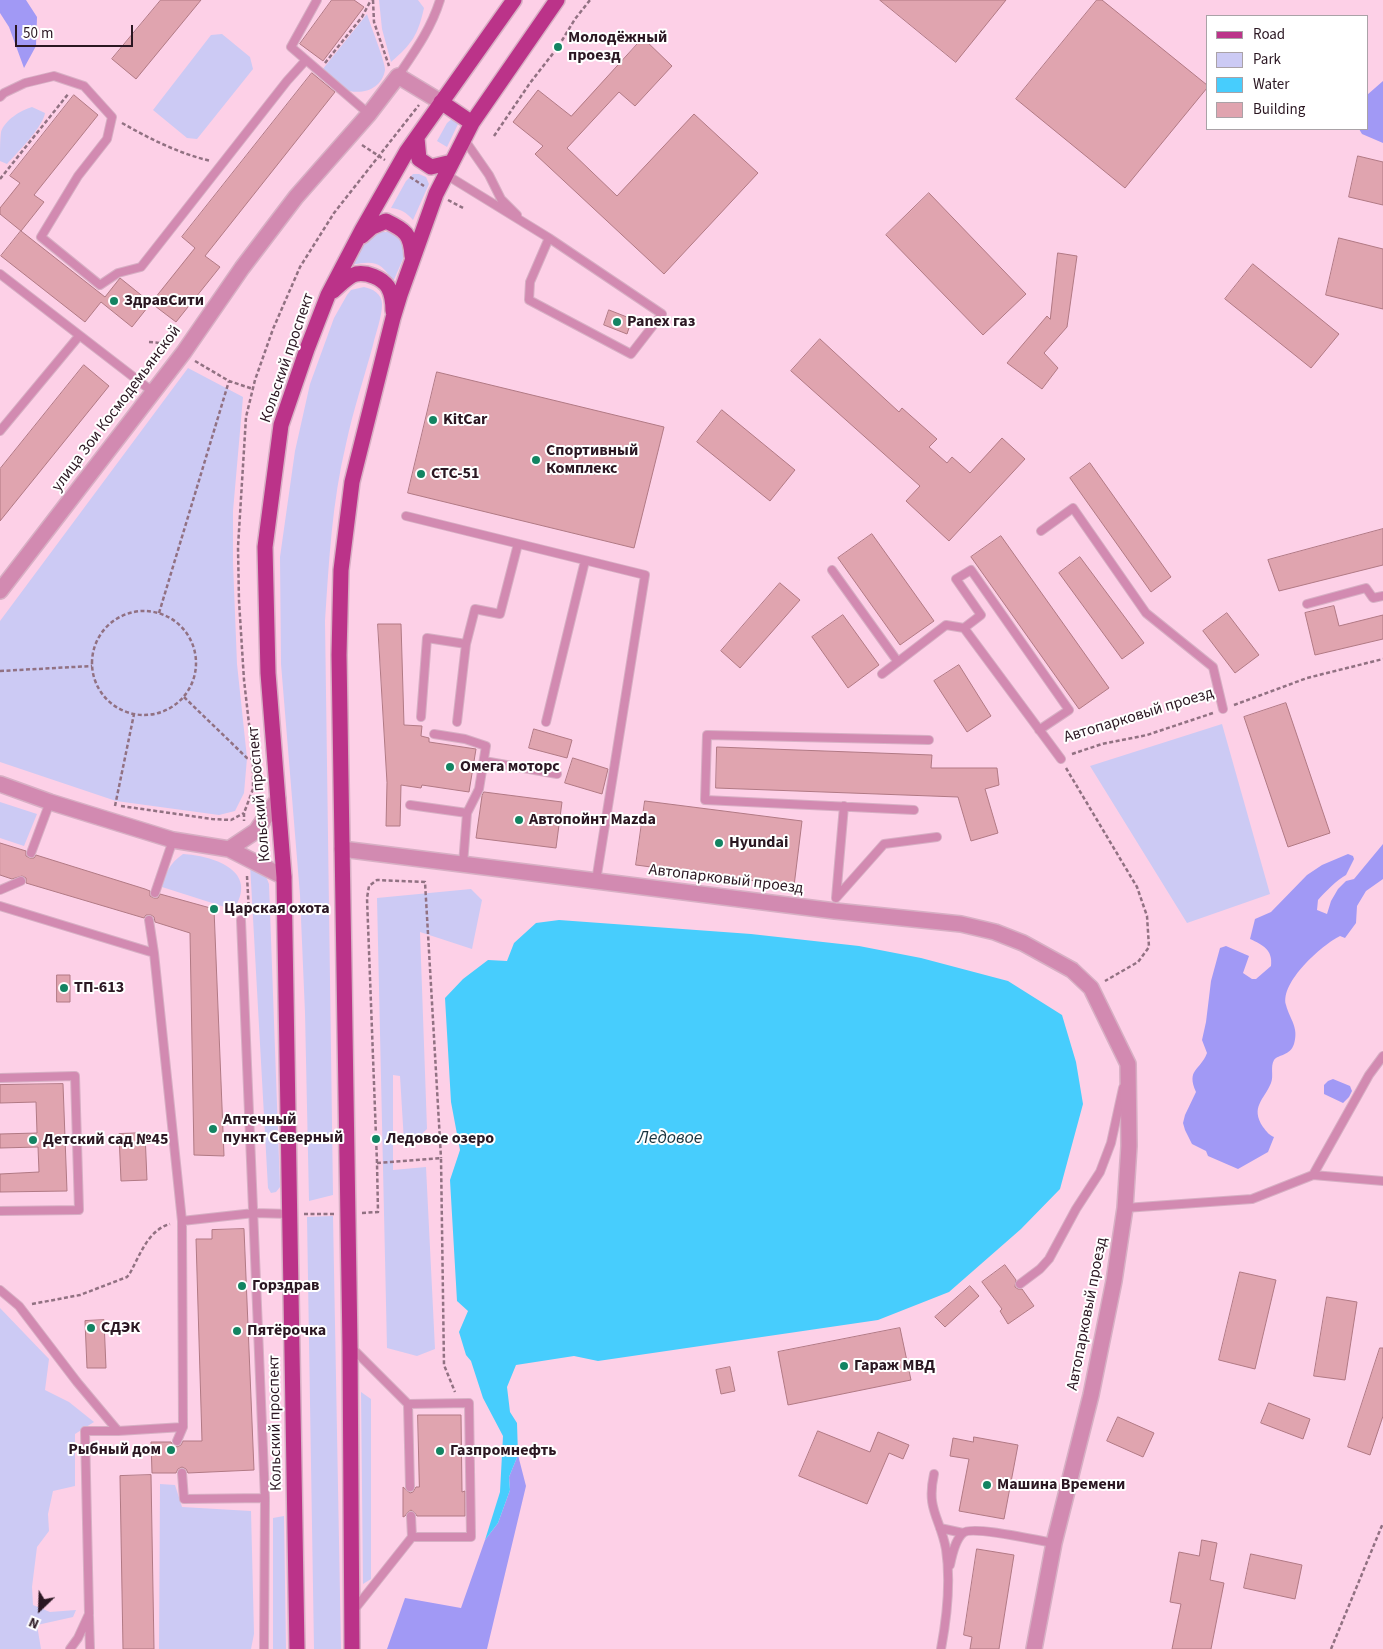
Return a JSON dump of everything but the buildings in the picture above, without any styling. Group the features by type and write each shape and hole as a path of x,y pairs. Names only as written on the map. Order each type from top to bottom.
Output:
{"main road":[{"path":"449,168 419,159 417,138 514,0"},
{"path":"352,1649 350,1346 339,655 341,570 352,482 393,318 436,194 472,123 557,0"},
{"path":"441,102 472,123"},
{"name":"Кольский проспект","path":"297,1649 284,877 268,673 266,546 281,425 306,349 328,295 355,242 419,159"},
{"path":"355,242 372,227 386,221 402,228 411,240 412,260"},
{"path":"328,295 356,274 373,275 388,287 393,301 393,318"}],"street":[{"path":"394,73 441,102"},
{"name":"улица Зои Космодемьянской","path":"0,591 184,352 242,268 296,197 369,114 394,73"},
{"path":"0,784 50,802 173,840 229,849 284,877"},
{"path":"229,849 256,831 278,799"},
{"name":"Автопарковый проезд","path":"342,849 596,881 835,905 961,924 995,932 1023,943 1072,970 1091,988 1128,1064 1129,1146 1125,1208 1114,1281 1091,1395 1054,1544 1034,1649"}],"lane":[{"path":"317,0 291,47 369,114"},
{"path":"394,73 424,38 435,16 440,0"},
{"path":"0,97 4,93 25,83 54,76 84,86 112,117 107,139 78,176 41,238 100,285 118,273 141,267 287,81 306,60"},
{"path":"464,139 489,175 501,199 525,224"},
{"path":"449,168 525,224 549,238 662,314 631,354 529,300 530,282 549,238"},
{"path":"0,274 153,392"},
{"path":"0,431 79,336"},
{"path":"1041,531 1073,508 1146,613 1213,667 1224,709"},
{"path":"406,516 585,561 645,574 596,881"},
{"path":"457,722 466,644 475,609 500,614 518,544"},
{"path":"546,722 585,561"},
{"path":"832,570 898,662"},
{"path":"964,628 981,615 956,579 971,570 1069,710 1040,730"},
{"path":"1308,604 1366,588 1373,598 1383,596"},
{"path":"882,674 946,625 964,628 1061,759"},
{"path":"421,717 427,638 466,644"},
{"path":"434,734 465,739 486,746 479,790 467,813 463,864"},
{"path":"914,810 705,800 707,735 929,740"},
{"path":"484,761 557,774"},
{"path":"31,853 50,802"},
{"path":"410,805 467,813"},
{"path":"835,905 844,806"},
{"path":"835,905 884,844 937,837"},
{"path":"155,893 173,840"},
{"path":"0,890 21,881"},
{"path":"0,906 154,953"},
{"path":"149,920 182,1221 183,1427 177,1442"},
{"path":"241,920 265,1498 264,1649"},
{"path":"1313,1175 1369,1075 1383,1056"},
{"path":"1020,1284 1040,1269 1049,1259 1076,1209 1100,1172 1111,1143 1128,1064"},
{"path":"0,1078 75,1076 79,1210 0,1212"},
{"path":"1125,1208 1252,1199 1313,1175 1383,1181"},
{"path":"182,1221 254,1213 290,1214"},
{"path":"0,1290 19,1306 77,1382 118,1431"},
{"path":"350,1346 408,1404 410,1487"},
{"path":"408,1404 469,1404 471,1537 412,1537"},
{"path":"90,1649 85,1431 183,1427"},
{"path":"182,1473 184,1499 265,1498"},
{"path":"934,1474 931,1500 946,1548 948,1572 948,1594 941,1649"},
{"path":"352,1612 412,1537 411,1516"},
{"path":"940,1528 963,1533 970,1530 985,1531 1054,1544"},
{"path":"948,1572 953,1550 963,1533"},
{"path":"70,1649 78,1638 89,1614"}],"path":[{"path":"318,71 362,18 372,0"},
{"path":"372,0 374,22 394,73"},
{"path":"494,136 590,0"},
{"path":"0,179 70,92 84,86"},
{"path":"334,213 428,93"},
{"path":"112,117 140,134 195,157 223,163"},
{"path":"184,352 229,381 253,389"},
{"path":"159,613 229,381"},
{"path":"130,613 159,613 184,630 194,649 196,668 194,678 184,698 164,712 154,715 134,713 114,707 96,684 92,666 93,654 99,637 114,621 130,613"},
{"name":"Автопарковый проезд","path":"1091,988 1125,971 1138,962 1149,947 1147,916 1137,887 1061,759 1102,744 1147,735 1307,678 1383,659"},
{"path":"0,671 92,666"},
{"path":"134,713 115,806 231,820 244,812"},
{"path":"290,1214 378,1212 378,1163 367,898 369,886 377,880 425,882 441,1158 444,1365 460,1404"},
{"path":"378,1163 441,1158"},
{"path":"19,1306 80,1294 126,1277 148,1239 166,1225 182,1221"},
{"path":"1331,1649 1383,1523"}],"green space":[{"path":"379,0 418,0 424,8 413,38 391,62 382,29"},
{"path":"367,14 381,52 385,70 383,77 375,87 362,92 349,91 342,88 322,70"},
{"path":"222,34 250,57 253,69 197,139 187,138 153,110 211,35"},
{"path":"32,107 45,113 40,125 7,164 0,161 1,132 3,128 14,116"},
{"path":"453,118 459,122 447,147 437,141 447,123"},
{"path":"413,174 426,177 429,184 413,220 403,211 391,208 406,181"},
{"path":"377,232 392,232 401,241 406,252 393,282 385,270 377,264 352,265 365,240"},
{"path":"364,287 379,295 382,300 382,309 341,466 332,532 325,621 333,1195 309,1201 305,1013 300,895 281,664 280,557 295,451 310,384 334,318 351,290"},
{"path":"188,368 243,397 233,511 233,563 237,664 247,758 244,793 235,811 219,815 116,801 0,762 0,621"},
{"path":"1222,724 1270,894 1187,923 1090,766"},
{"path":"0,802 37,814 24,846 0,838"},
{"path":"183,854 218,862 236,874 241,883 241,893 236,906 231,909 162,887 169,868"},
{"path":"250,864 265,874 269,884 280,1187 276,1192 271,1193 268,1188"},
{"path":"471,889 482,900 472,949 420,932 427,1129 413,1142 404,1142 400,1076 393,1075 393,1170 426,1167 435,1349 417,1356 387,1348 377,898"},
{"path":"333,1216 341,1649 314,1649 307,1217"},
{"path":"0,1308 49,1359 45,1390 69,1402 94,1422 75,1434 75,1486 53,1491 48,1514 49,1531 37,1547 32,1587 33,1605 50,1612 76,1610 73,1617 37,1625 41,1649 0,1649"},
{"path":"361,1392 371,1399 371,1579 363,1584"},
{"path":"160,1484 175,1485 182,1507 251,1511 254,1634 251,1649 159,1649"},
{"path":"284,1516 286,1649 273,1649 273,1518"}],"shaded area":[{"path":"0,0 26,0 37,17 36,46 24,68 9,27 0,13"},
{"path":"1383,81 1383,143 1362,134 1360,130 1368,130 1368,94"},
{"path":"1383,844 1383,879 1366,891 1357,906 1356,923 1345,938 1340,936 1313,956 1289,986 1286,1005 1295,1028 1294,1044 1290,1051 1274,1060 1271,1083 1258,1109 1259,1120 1263,1127 1274,1137 1268,1152 1238,1169 1208,1156 1206,1151 1192,1144 1183,1123 1196,1092 1193,1084 1193,1074 1207,1053 1202,1040 1211,981 1220,948 1226,946 1249,956 1243,973 1252,979 1256,979 1271,966 1271,960 1266,949 1250,939 1255,919 1271,912 1307,875 1322,865 1348,854 1353,856 1354,859 1346,875 1318,900 1317,910 1327,914 1331,901 1338,889 1346,881 1354,879"},
{"path":"1333,1079 1350,1086 1352,1091 1343,1103 1324,1094 1324,1085"},
{"path":"518,1455 526,1486 487,1649 387,1649 405,1598 461,1608 485,1540 498,1523 510,1490 509,1477"}],"water":[{"name":"Ледовое","path":"559,920 751,934 859,946 921,958 1008,981 1062,1015 1076,1062 1083,1104 1060,1189 1021,1229 949,1292 878,1320 598,1361 574,1356 516,1365 507,1387 510,1412 517,1423 518,1455 509,1477 510,1490 498,1523 485,1540 500,1492 503,1436 483,1398 459,1332 468,1311 457,1301 450,1180 460,1150 451,1102 445,998 463,979 488,960 507,961 514,943 536,923"}],"place":[{"name":"Молодёжный проезд","path":"558,47"},
{"name":"ЗдравСити","path":"114,301"},
{"name":"Panex газ","path":"617,322"},
{"name":"KitCar","path":"433,420"},
{"name":"Спортивный Комплекс","path":"536,460"},
{"name":"СТС-51","path":"421,474"},
{"name":"Омега моторс","path":"450,767"},
{"name":"Автопойнт Mazda","path":"519,820"},
{"name":"Hyundai","path":"719,843"},
{"name":"Царская охота","path":"214,909"},
{"name":"ТП-613","path":"64,988"},
{"name":"Аптечный пункт Северный","path":"213,1129"},
{"name":"Ледовое озеро","path":"376,1139"},
{"name":"Детский сад №45","path":"33,1140"},
{"name":"Горздрав","path":"242,1286"},
{"name":"СДЭК","path":"91,1328"},
{"name":"Пятёрочка","path":"237,1331"},
{"name":"Гараж МВД","path":"844,1366"},
{"name":"Рыбный дом","path":"171,1450"},
{"name":"Газпромнефть","path":"440,1451"},
{"name":"Машина Времени","path":"987,1485"}]}
